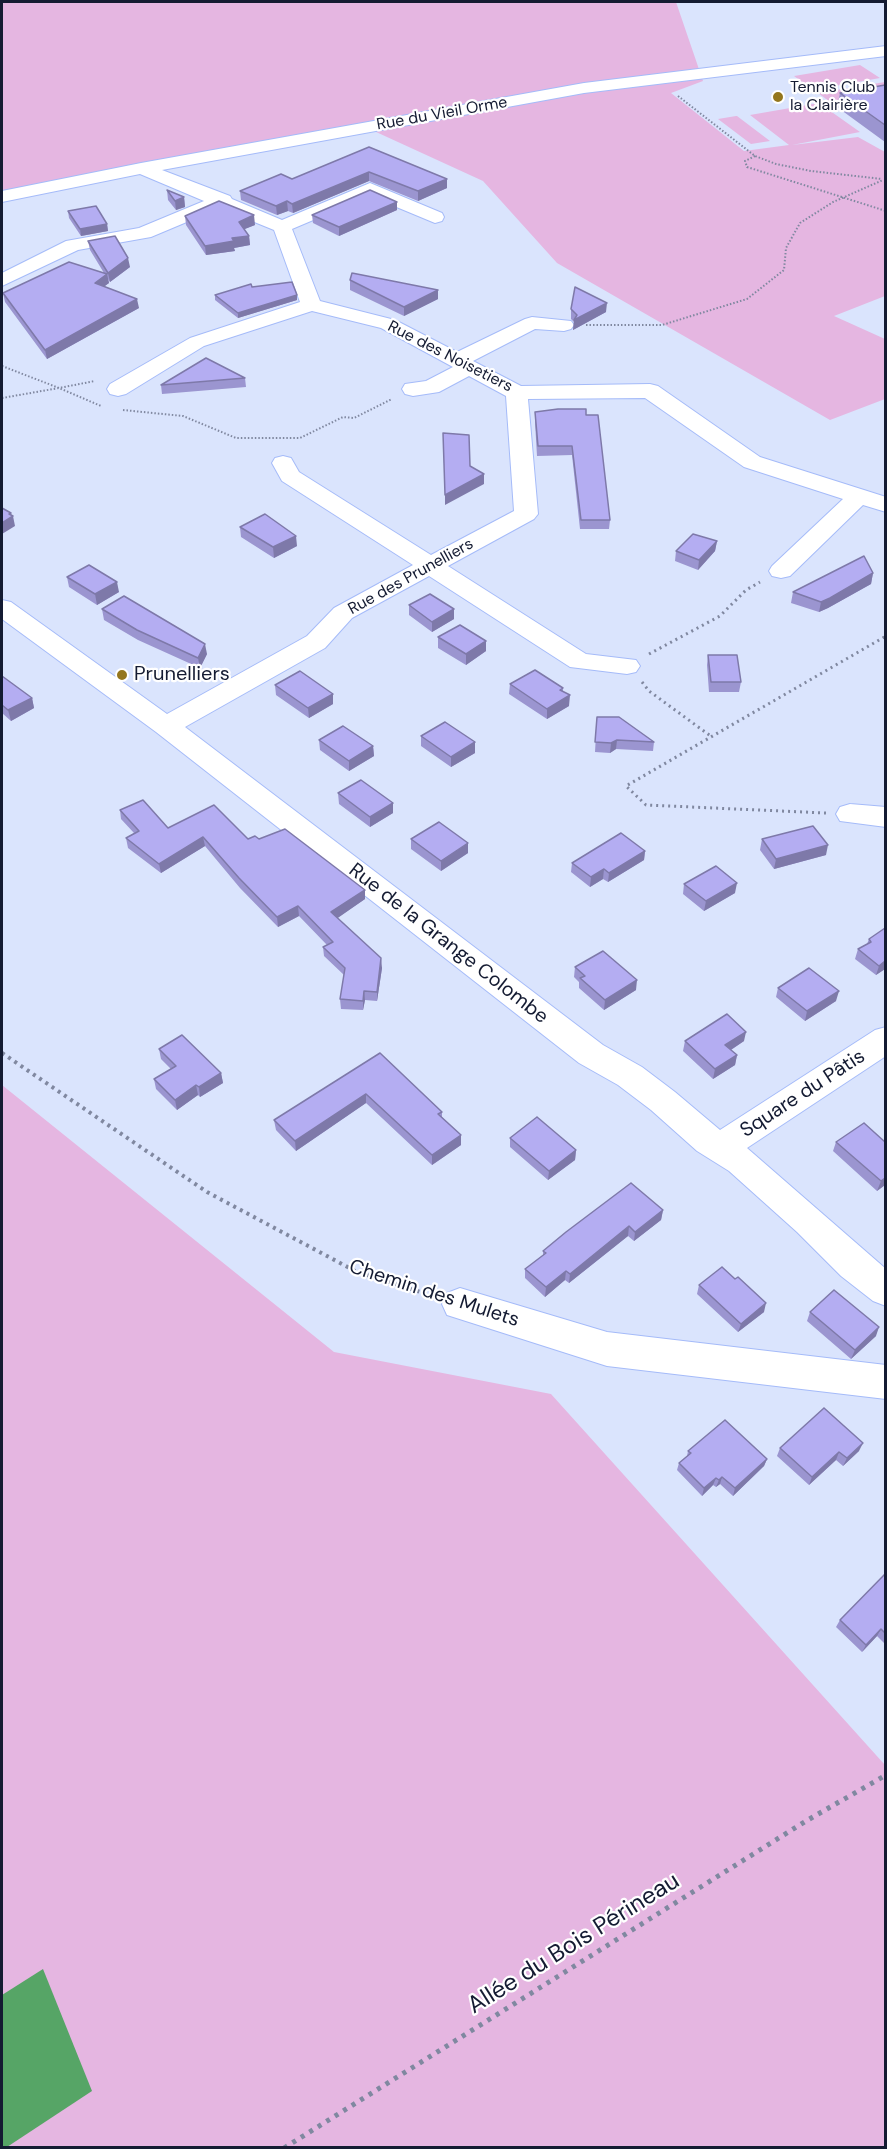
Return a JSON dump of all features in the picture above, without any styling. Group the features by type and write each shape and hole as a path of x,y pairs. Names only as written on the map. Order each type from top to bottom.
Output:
{"street":[{"name":"Rue du Vieil Orme","path":"2,196 141,168 584,88 885,51"},
{"path":"119,400 197,342 311,305 282,227 223,200 141,168"},
{"path":"282,227 370,189 435,217"},
{"path":"4,277 74,245 144,233 223,200"},
{"name":"Rue des Noisetiers","path":"311,305 388,324 517,393 650,391 752,462 885,505"},
{"path":"413,389 431,387 463,364 532,323 564,325"},
{"name":"Rue des Prunelliers","path":"166,726 316,642 343,614 526,514 517,393"},
{"path":"283,463 290,476 579,661 627,666"},
{"path":"781,571 859,496"},
{"name":"Rue de la Grange Colombe","path":"2,607 166,726 591,1054 630,1076 720,1148 741,1161 810,1222 854,1265 885,1290"},
{"path":"850,814 885,817"},
{"name":"Square du Pâtis","path":"720,1148 885,1039"},
{"name":"Chemin des Mulets","path":"460,1304 607,1349 885,1382"}],"path":[{"path":"636,81 677,95 755,156 776,164 811,171 884,180"},
{"path":"755,156 745,161 747,167 885,212"},
{"path":"564,325 662,325 747,298 784,270 786,248 800,223 844,197 884,180"},
{"path":"2,366 109,409"},
{"path":"2,398 59,388"},
{"path":"119,400 183,416 236,438 300,438 343,417 354,418 413,389"},
{"path":"712,737 649,691 627,666 720,616 746,590 781,571"},
{"path":"850,814 646,805 626,786 885,636"},
{"name":"Chemin des Mulets","path":"2,1053 207,1192 357,1272 460,1304"},
{"name":"Allée du Bois Périneau","path":"284,2148 758,1851 885,1775"}],"shaded area":[{"path":"2,2 676,2 703,81 671,93 744,151 789,145 750,115 819,103 860,132 792,145 858,137 885,152 885,296 834,316 885,339 885,399 830,420 557,263 483,181 363,126 2,193"},
{"path":"860,65 880,78 813,90 794,76"},
{"path":"885,82 885,99 837,107 818,93"},
{"path":"737,116 770,141 751,144 718,119"},
{"path":"2,1085 334,1352 551,1394 885,1765 885,2147 2,2147"},
{"path":"43,1969 92,2091 7,2147 2,2147 2,1995"}],"building":[{"path":"885,85 885,125 840,93"},
{"path":"369,147 447,179 418,191 369,172 292,204 287,201 276,206 240,191 281,174 292,179"},
{"path":"167,190 184,197 175,201"},
{"path":"370,190 397,202 339,227 312,215"},
{"path":"219,201 254,215 239,222 249,236 232,238 234,241 205,246 185,216"},
{"path":"96,206 107,224 80,229 68,211"},
{"path":"115,236 128,258 108,273 88,241"},
{"path":"69,262 107,274 95,283 137,299 45,350 3,293"},
{"path":"352,273 438,290 404,307 350,280"},
{"path":"292,282 297,295 238,313 215,295 251,284 252,287"},
{"path":"575,287 607,303 574,320 577,315 571,309"},
{"path":"206,358 245,378 161,385"},
{"path":"586,409 586,415 598,415 610,520 581,520 572,446 538,446 535,412"},
{"path":"443,433 469,435 470,466 484,474 445,495"},
{"path":"2,508 13,516 2,523"},
{"path":"265,514 296,536 273,547 240,527"},
{"path":"693,534 717,541 699,560 676,551"},
{"path":"864,556 873,573 830,598 821,602 793,592"},
{"path":"89,565 117,582 95,594 67,577"},
{"path":"430,594 454,609 432,622 409,605"},
{"path":"124,596 205,644 198,658 137,630 102,609"},
{"path":"460,625 486,641 466,654 438,637"},
{"path":"708,655 737,655 741,682 711,682"},
{"path":"535,670 570,695 547,709 510,684"},
{"path":"300,671 333,694 308,708 275,685"},
{"path":"2,676 32,698 8,710 2,705"},
{"path":"597,717 619,717 654,742 617,740 611,743 595,742"},
{"path":"445,722 475,742 451,757 421,736"},
{"path":"343,726 373,746 349,761 319,740"},
{"path":"361,780 393,803 370,817 338,793"},
{"path":"143,800 168,828 214,805 248,839 255,836 259,839 285,829 365,890 331,912 381,958 377,992 364,991 363,1001 340,999 345,968 323,947 333,942 298,906 277,917 203,837 159,864 126,838 139,831 120,810"},
{"path":"439,822 468,843 441,861 411,839"},
{"path":"813,826 828,845 776,859 762,839"},
{"path":"621,833 645,851 609,873 604,869 591,877 572,863"},
{"path":"716,866 737,883 706,901 684,884"},
{"path":"885,928 885,961 879,966 858,949 871,942 869,939"},
{"path":"603,951 637,980 605,1000 580,978 585,976 575,967"},
{"path":"809,968 839,991 807,1011 778,988"},
{"path":"727,1014 746,1032 725,1045 737,1055 715,1069 685,1041"},
{"path":"182,1035 221,1073 199,1087 196,1085 175,1100 154,1079 176,1066 159,1049"},
{"path":"380,1053 442,1112 438,1114 461,1135 432,1155 366,1094 295,1141 274,1120"},
{"path":"537,1117 576,1150 549,1171 510,1138"},
{"path":"864,1123 885,1142 885,1178 881,1181 836,1142"},
{"path":"631,1183 663,1210 635,1232 629,1226 570,1274 566,1271 546,1287 525,1269 546,1253 543,1251 566,1232"},
{"path":"722,1267 735,1279 738,1277 766,1303 741,1324 699,1285"},
{"path":"834,1290 879,1327 855,1350 810,1312"},
{"path":"824,1408 863,1443 847,1458 839,1452 812,1477 780,1448"},
{"path":"725,1420 767,1459 735,1488 722,1477 719,1480 716,1478 704,1488 679,1463 691,1453 688,1451"},
{"path":"885,1574 885,1633 881,1629 866,1645 840,1620"}],"place":[{"name":"Tennis Club la Clairière","path":"778,97"},
{"name":"Prunelliers","path":"122,675"}]}
